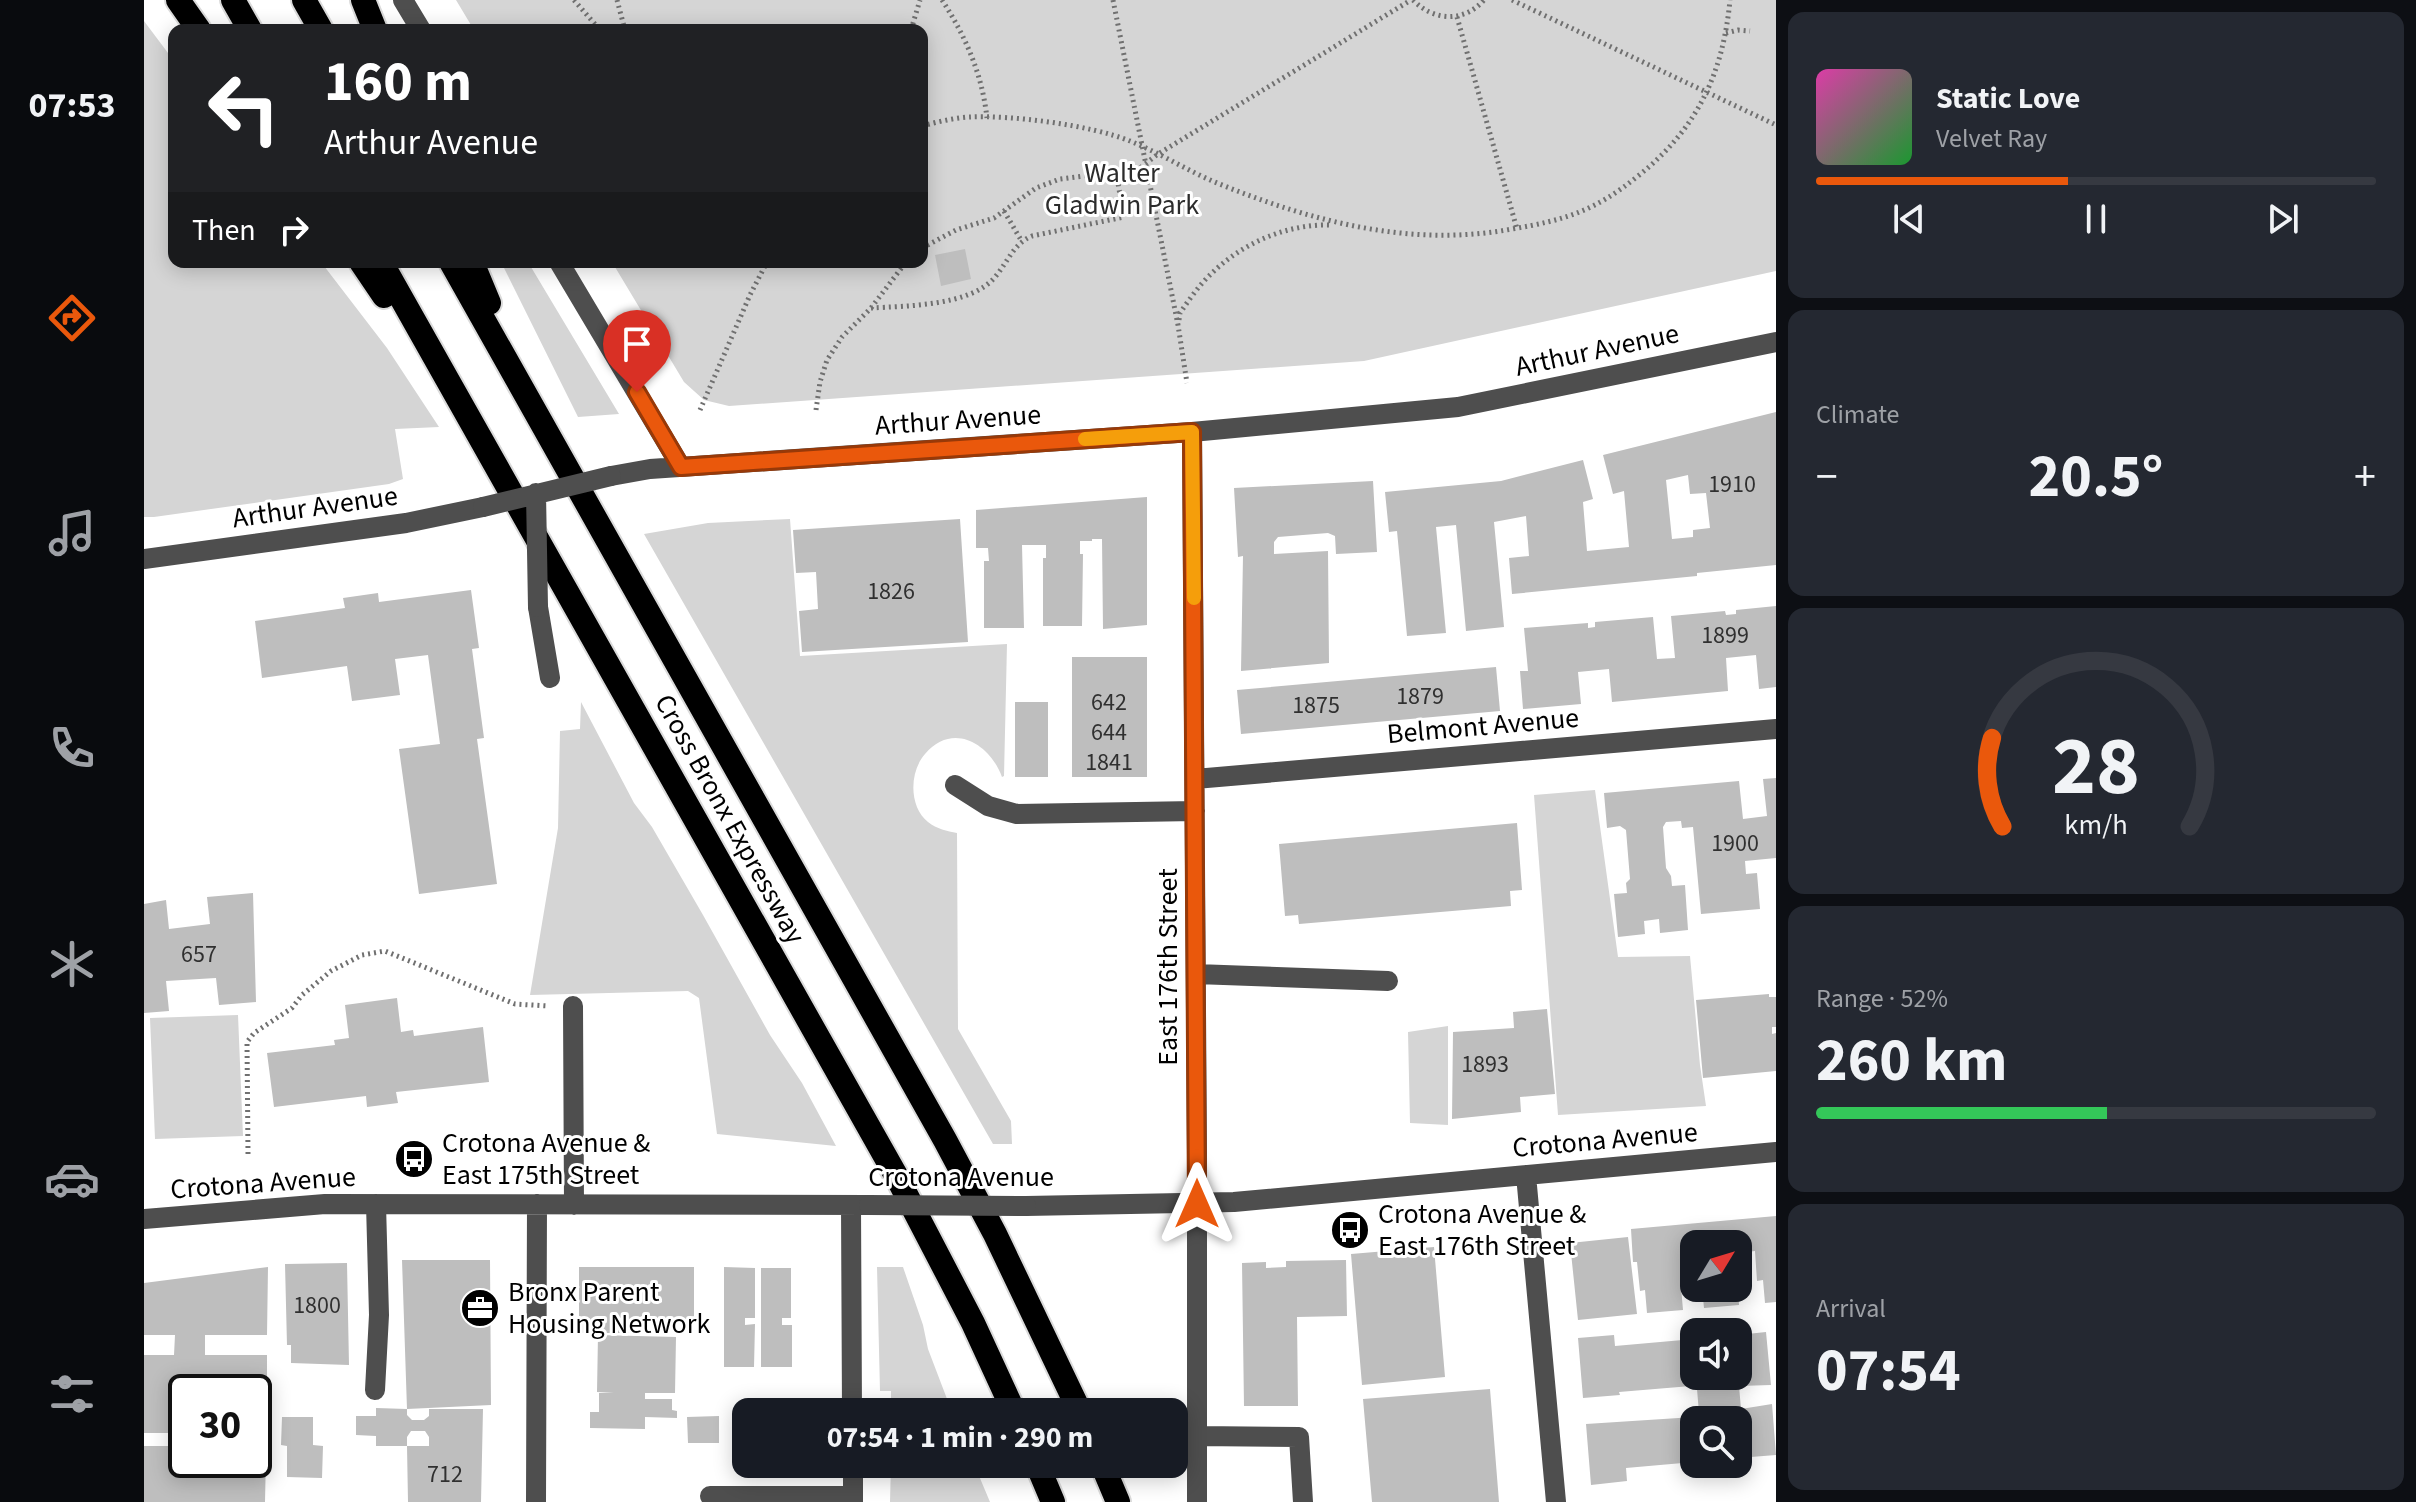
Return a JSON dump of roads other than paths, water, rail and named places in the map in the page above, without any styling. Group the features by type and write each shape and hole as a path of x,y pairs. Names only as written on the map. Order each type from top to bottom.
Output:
{"highway":[{"path":"178,0 195,24"},
{"path":"233,0 247,24"},
{"path":"304,0 318,24"},
{"path":"363,0 373,24"},
{"path":"365,268 468,416"},
{"name":"Cross Bronx Expressway","path":"384,268 898,1179 1007,1398"},
{"name":"Cross Bronx Expressway","path":"454,268 945,1140 995,1234 1073,1398"},
{"path":"474,268 533,409"},
{"path":"1043,1478 1053,1502"},
{"path":"1108,1478 1118,1502"}],"street":[{"path":"403,0 417,24"},
{"path":"563,268 681,467"},
{"name":"Arthur Avenue","path":"144,559 406,523 650,469 1192,432 1458,407 1776,342"},
{"name":"East 176th Street","path":"1192,432 1197,1502"},
{"path":"536,493 538,607 550,678"},
{"name":"Belmont Avenue","path":"1195,779 1776,729"},
{"path":"955,785 988,806 1017,814 1195,811"},
{"path":"1196,974 1388,981"},
{"path":"573,1006 574,1205"},
{"name":"Crotona Avenue","path":"144,1219 306,1205 376,1204 1197,1204 1776,1152"},
{"path":"1526,1175 1556,1502"},
{"path":"375,1390 379,1315 376,1204"},
{"path":"536,1502 537,1204"},
{"path":"853,1398 860,1205"},
{"path":"1197,1436 1299,1437 1303,1502"},
{"path":"710,1496 853,1499 853,1478"}],"place":[{"name":"Crotona Avenue & East 175th Street","path":"414,1159"},
{"name":"Crotona Avenue & East 176th Street","path":"1350,1230"},
{"name":"Bronx Parent Housing Network","path":"480,1308"}],"park label":[{"name":"Walter Gladwin Park","path":"1122,189"}]}
